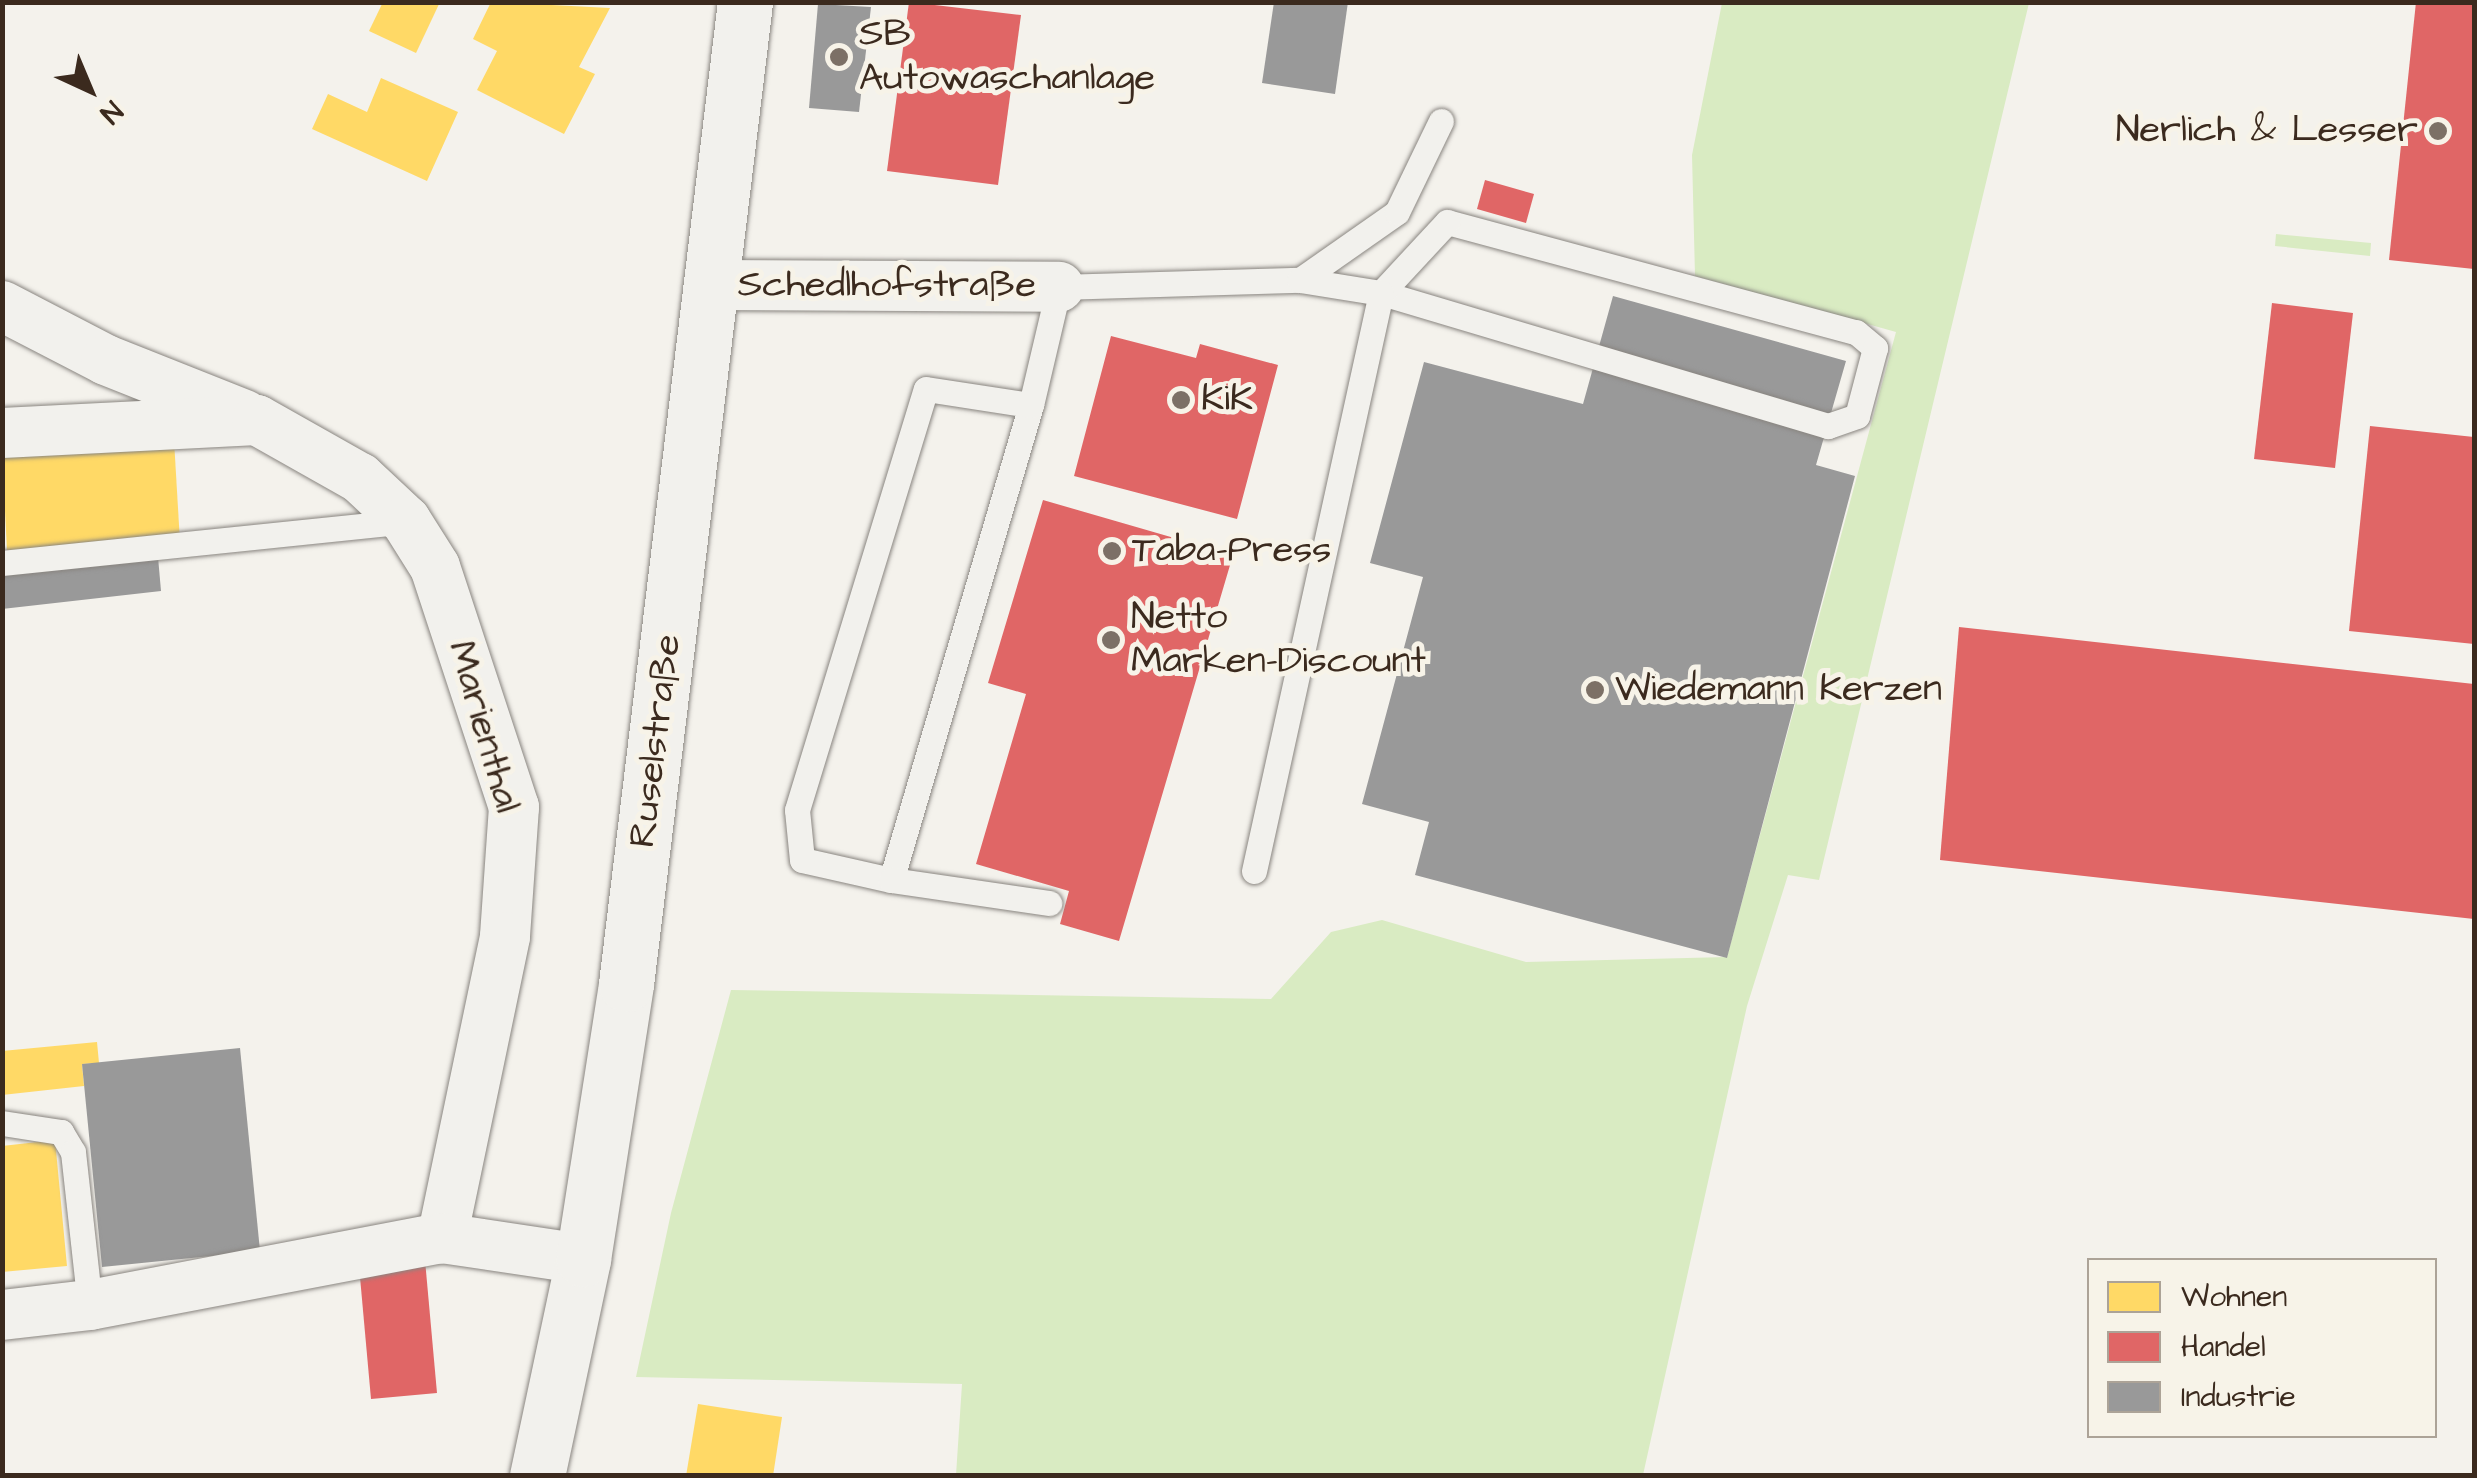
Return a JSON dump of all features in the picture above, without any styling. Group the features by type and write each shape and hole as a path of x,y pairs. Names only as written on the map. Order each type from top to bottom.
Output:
{"main road":[{"name":"Ruselstraße","path":"537,1476 583,1259 626,984 715,285 744,2"}],"street":[{"name":"Schedlhofstraße","path":"715,285 1059,287"},
{"name":"Marienthal","path":"2,306 106,360 257,420 360,478 406,520 435,567 514,807 505,937 442,1238"},
{"path":"2,433 257,420"},
{"path":"2,1315 90,1305 442,1238 583,1259"}],"lane":[{"path":"1300,280 1397,212 1441,120"},
{"path":"891,880 1031,405 1059,287 1300,280 1381,293 1828,426 1857,416 1875,348 1856,332 1447,222 1381,293 1254,871"},
{"path":"1031,405 926,389 797,810 802,860 891,880 1049,903"},
{"path":"2,563 406,520"},
{"path":"2,1123 62,1132 74,1152 90,1305"}],"green space":[{"path":"1722,3 2029,3 1819,880 1788,875 1747,1006 1643,1475 956,1475 962,1384 636,1377 671,1213 731,990 1271,999 1331,932 1382,920 1526,962 1727,957 1896,332 1695,276 1692,155"},
{"path":"2276,234 2371,243 2370,256 2275,246"}],"building: Wohnen":[{"path":"383,2 440,2 416,53 369,31"},
{"path":"491,2 610,8 579,67 595,74 564,134 477,90 497,51 473,39"},
{"path":"381,78 458,112 427,181 312,129 328,94 367,112"},
{"path":"174,440 180,542 7,551 2,450"},
{"path":"97,1042 99,1063 82,1064 84,1086 2,1095 2,1051"},
{"path":"55,1140 67,1266 2,1272 2,1146"},
{"path":"698,1404 782,1417 773,1476 686,1476"}],"building: Handel":[{"path":"909,2 1021,15 998,185 887,171"},
{"name":"Nerlich & Lesser","path":"2416,2 2474,2 2474,269 2389,260"},
{"path":"1485,180 1534,194 1526,223 1477,209"},
{"path":"2272,303 2353,313 2335,468 2254,459"},
{"name":"KiK","path":"1111,336 1196,358 1200,344 1278,365 1237,519 1074,476"},
{"path":"2370,426 2474,437 2474,644 2349,631"},
{"path":"1043,500 1233,555 1119,941 1060,924 1069,891 976,864 1026,694 988,683"},
{"path":"1959,627 2474,684 2474,919 1940,860"},
{"path":"425,1260 437,1393 371,1399 359,1266"}],"building: Industrie":[{"path":"1274,2 1348,2 1335,94 1262,83"},
{"name":"SB Autowaschanlage","path":"818,4 871,7 859,112 809,108"},
{"name":"Wiedemann Kerzen","path":"1613,296 1846,361 1816,465 1855,476 1727,958 1415,875 1429,822 1362,804 1423,577 1370,563 1424,362 1583,404"},
{"path":"158,557 161,591 2,609 2,574"},
{"path":"240,1048 260,1251 102,1267 82,1064"}],"place":[{"name":"SB Autowaschanlage","path":"839,57"},
{"name":"Nerlich & Lesser","path":"2438,131"},
{"name":"KiK","path":"1181,400"},
{"name":"Taba-Press","path":"1112,551"},
{"name":"Netto Marken-Discount","path":"1111,640"},
{"name":"Wiedemann Kerzen","path":"1595,690"}]}
